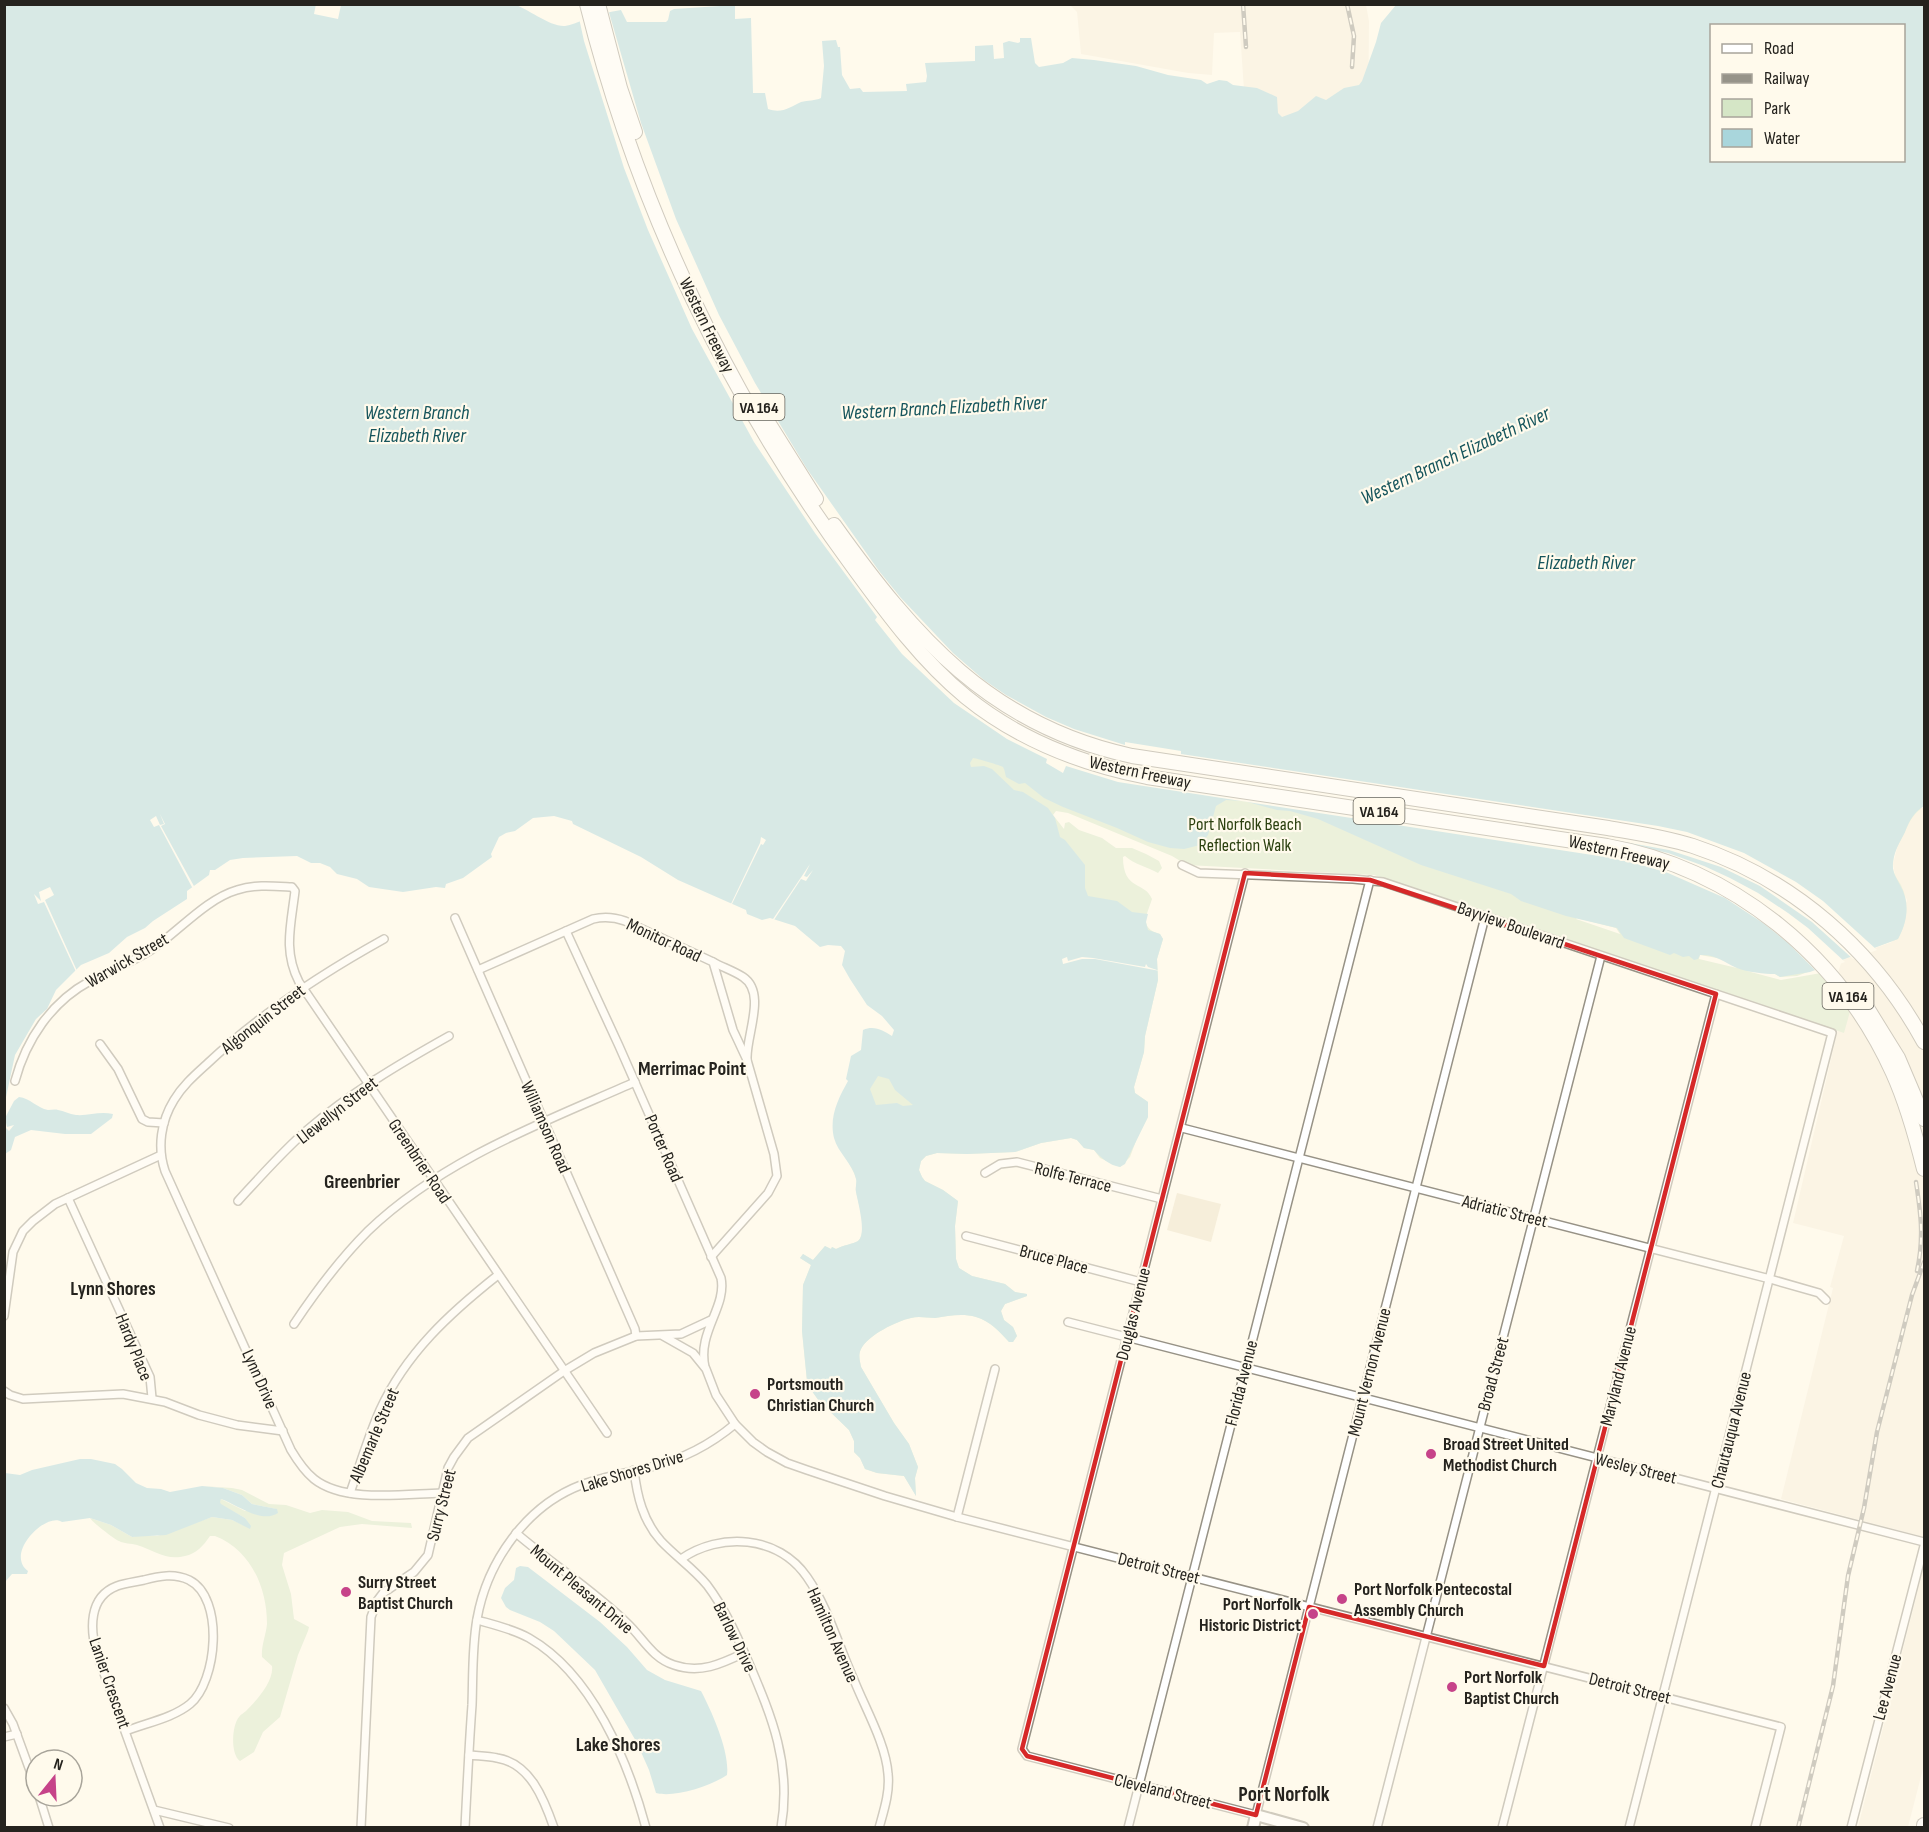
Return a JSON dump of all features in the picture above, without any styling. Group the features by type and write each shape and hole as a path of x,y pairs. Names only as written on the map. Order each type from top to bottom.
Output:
{"highway":[{"name":"Western Freeway","path":"587,4 614,100 647,192 691,295 741,394 804,497 859,574 919,651 965,697 1022,734 1056,751 1100,766 1148,777 1621,848 1702,875 1778,924 1818,960 1842,987 1864,1019 1893,1074 1906,1107 1924,1169"},
{"name":"Western Freeway","path":"598,4 620,88 659,198 694,282 725,346 761,411 817,500 860,560 925,639 981,690 1044,727 1108,751 1654,836 1722,857 1786,890 1841,932 1885,979 1902,1002 1924,1042"},
{"path":"1702,875 1732,886 1772,912 1807,941 1848,983 1875,1019 1906,1072 1924,1119"}],"street":[{"name":"Bayview Boulevard","path":"1182,865 1199,873 1245,873 1383,882 1832,1033"},
{"name":"Douglas Avenue","path":"1024,1754 1022,1749 1182,1128 1245,873"},
{"name":"Florida Avenue","path":"1128,1827 1370,880"},
{"name":"Greenbrier Road","path":"276,886 292,887 295,891 289,951 295,974 302,988 607,1433"},
{"name":"Warwick Street","path":"15,1081 25,1052 41,1025 58,1004 77,988 145,954 230,892 245,888 276,886"},
{"name":"Monitor Road","path":"478,970 602,917 617,918 713,962 733,1030 747,1060 774,1154 777,1176 768,1193 711,1257"},
{"name":"Mount Vernon Avenue","path":"1252,1827 1485,917"},
{"name":"Williamson Road","path":"455,918 635,1329 636,1336"},
{"name":"Porter Road","path":"566,931 635,1082 722,1283 722,1292 704,1341 706,1370"},
{"name":"Algonquin Street","path":"161,1155 160,1144 164,1123 173,1101 187,1083 244,1031 302,988 384,939"},
{"name":"Broad Street","path":"1377,1827 1601,956"},
{"path":"713,962 743,977 751,984 754,992 747,1060"},
{"name":"Maryland Avenue","path":"1502,1827 1716,994"},
{"name":"Chautauqua Avenue","path":"1629,1827 1832,1033"},
{"name":"Llewellyn Street","path":"238,1201 307,1131 368,1083 449,1036"},
{"path":"100,1044 118,1069 142,1119 148,1122 164,1123"},
{"path":"294,1324 322,1283 368,1232 433,1180 469,1158 635,1082"},
{"name":"Adriatic Street","path":"1182,1128 1770,1279 1819,1293 1826,1300"},
{"path":"4,1316 11,1263 18,1241 28,1226 43,1212 68,1198 161,1155"},
{"name":"Lynn Drive","path":"161,1155 165,1171 297,1461 314,1479 325,1486 350,1493 372,1495 441,1493"},
{"name":"Rolfe Terrace","path":"985,1173 1000,1164 1017,1162 1162,1199"},
{"name":"Hardy Place","path":"68,1198 150,1377 152,1398"},
{"name":"Bruce Place","path":"966,1236 1142,1282"},
{"name":"Albemarle Street","path":"350,1493 378,1415 399,1376 417,1350 441,1323 498,1275"},
{"name":"Surry Street","path":"361,1827 371,1617 376,1601 383,1593 414,1572 428,1555 441,1493 448,1468 454,1457 468,1438 564,1371 594,1353 636,1336 681,1334 711,1320"},
{"name":"Wesley Street","path":"1068,1322 1924,1544"},
{"name":"Detroit Street","path":"663,1336 693,1353 706,1370 716,1395 735,1424 753,1442 787,1462 885,1496 957,1517 1781,1727 1755,1827"},
{"path":"957,1517 995,1369"},
{"path":"4,1391 23,1399 123,1394 152,1398 223,1422 283,1431"},
{"name":"Lake Shores Drive","path":"465,1827 477,1620 488,1581 516,1533 537,1512 568,1490 603,1477 651,1467 687,1455 705,1446 735,1424"},
{"name":"Barlow Drive","path":"634,1470 640,1504 648,1523 661,1541 705,1583 717,1598 730,1621 766,1704 781,1750 784,1791 780,1827"},
{"name":"Mount Pleasant Drive","path":"516,1533 627,1623 656,1656 663,1660 684,1668 697,1669 718,1665 744,1653"},
{"name":"Hamilton Avenue","path":"681,1559 713,1543 737,1540 762,1545 782,1555 807,1577 825,1614 886,1760 888,1794 879,1827"},
{"name":"Lee Avenue","path":"1851,1827 1924,1544"},
{"name":"Lanier Crescent","path":"126,1731 181,1710 196,1698 204,1686 212,1654 213,1630 204,1598 197,1585 181,1577 163,1575 115,1587 101,1599 93,1613 93,1641 160,1827"},
{"path":"477,1620 501,1626 531,1639 571,1674 594,1704 619,1752 633,1785 646,1827"},
{"path":"4,1708 24,1754"},
{"path":"4,1737 17,1734"},
{"name":"Cleveland Street","path":"1024,1754 1303,1827"},
{"path":"469,1755 498,1758 517,1766 526,1773 540,1795 554,1827"},
{"path":"43,1808 49,1827"},
{"path":"153,1810 229,1827"}],"highlighted area":[{"path":"1245,873 1370,880 1716,994 1544,1666 1309,1607 1256,1815 1027,1756 1022,1749"}],"shaded area":[{"path":"1070,5 1366,5 1369,21 1368,155 1247,134 1240,32 1214,33 1212,75 1188,73 1081,54 1077,12"},
{"path":"1924,807 1924,1537 1781,1499 1844,1236 1793,1223 1839,1025 1828,1004 1842,960 1892,942 1907,900 1895,876 1893,864 1898,844 1908,821"},
{"path":"1177,1193 1221,1204 1211,1242 1167,1230"},
{"path":"1924,1566 1924,1765 1908,1827 1858,1827"}],"green space":[{"name":"Port Norfolk Beach Reflection Walk","path":"957,749 1895,817 1922,808 1909,823 1893,860 1893,870 1906,899 1904,926 1898,939 1797,976 1780,977 1775,974 1747,971 1781,980 1821,973 1851,1008 1844,1033 1374,875 1187,865 1172,856 1068,813 1056,811 1053,815 1064,829 1065,823 1069,822 1079,830 1102,838 1116,848 1132,848 1146,854 1159,861 1162,868 1158,873 1123,857 1124,868 1130,880 1149,893 1152,899 1146,925 1160,934 1163,939 1157,959 1158,980 1145,1036 1144,1052 1134,1087 1135,1093 1148,1102 1148,1117 1130,1157 1120,1167 1100,1158 1094,1150 1084,1148 1077,1140 1071,1138 1041,1143 1015,1152 937,1153 926,1156 921,1161 919,1170 925,1181 958,1201 955,1226 956,1259 959,1268 972,1276 1005,1284 1015,1292 1027,1294 1027,1296 1005,1304 1001,1311 1004,1320 1013,1327 1017,1336 1013,1342 1009,1342 986,1321 971,1316 955,1315 935,1318 917,1317 891,1325 876,1334 861,1349 859,1356 861,1367 909,1444 918,1467 915,1478 916,1496 904,1476 877,1473 865,1469 854,1452 854,1441 849,1430 819,1401 809,1387 802,1331 803,1285 811,1265 800,1258 803,1254 813,1260 825,1246 836,1249 856,1242 861,1237 862,1224 856,1189 857,1180 834,1136 916,1167 1001,811","holes":["1576,919 1616,928 1620,934","1700,955 1723,959 1737,968 1699,959"]},
{"path":"872,1064 934,1101 883,1118 863,1085"},
{"path":"202,1486 232,1488 242,1490 269,1504 286,1505 310,1513 322,1510 348,1512 372,1521 411,1523 412,1528 362,1524 340,1527 284,1553 282,1565 291,1594 294,1619 309,1627 298,1655 280,1717 263,1732 254,1752 240,1761 233,1746 237,1721 264,1690 272,1672 272,1666 262,1657 267,1624 266,1610 260,1584 254,1572 238,1551 228,1542 215,1536 210,1536 193,1553 172,1557 121,1542 90,1518 111,1525 132,1537 157,1536 212,1517 232,1520 250,1528 245,1518 221,1505 219,1502 221,1499 245,1511 276,1509 252,1504 242,1495 223,1488"}],"water":[{"name":"Western Branch Elizabeth River","path":"316,4 314,14 338,19 341,5 513,4 553,24 565,26 621,10 627,22 666,22 670,11 674,9 735,5 735,19 751,18 753,93 765,93 768,109 782,110 801,102 821,98 824,66 822,41 836,40 840,47 842,75 850,89 860,88 863,92 907,91 906,84 926,82 925,63 975,61 975,46 993,45 994,59 1004,58 1003,43 1009,41 1018,43 1020,38 1031,38 1035,63 1039,67 1063,63 1072,58 1136,66 1168,75 1201,80 1207,84 1219,80 1227,81 1233,85 1257,88 1277,97 1278,113 1282,117 1298,111 1316,96 1326,100 1344,88 1359,85 1381,23 1396,5 1924,5 1924,806 1910,821 1894,859 1894,872 1903,891 1907,912 1898,939 1810,972 1780,977 1775,974 1751,972 1710,956 1700,955 1694,960 1689,956 1683,957 1674,953 1670,955 1624,938 1617,928 1566,916 1521,901 1511,894 1421,865 1318,819 1244,801 1226,800 1216,806 1208,835 1200,845 1184,849 1148,842 1044,798 1025,783 1019,784 1006,777 1003,767 973,758 970,763 971,767 984,766 992,769 1014,790 1023,792 1048,808 1055,818 1060,837 1085,865 1085,888 1088,896 1117,901 1132,912 1148,914 1146,922 1148,930 1160,934 1163,939 1157,959 1158,980 1145,1036 1144,1052 1134,1087 1135,1093 1148,1102 1148,1117 1125,1164 1120,1167 1112,1165 1094,1150 1084,1148 1077,1140 1071,1138 1041,1143 1015,1152 937,1153 926,1156 921,1161 919,1170 925,1181 958,1201 955,1226 956,1259 959,1268 972,1276 1005,1284 1015,1292 1027,1294 1027,1296 1005,1304 1001,1311 1004,1320 1013,1327 1017,1336 1013,1342 1009,1342 986,1321 971,1316 955,1315 935,1318 917,1317 891,1325 876,1334 861,1349 859,1356 861,1367 909,1444 918,1467 915,1478 916,1496 904,1476 877,1473 865,1469 854,1452 854,1441 849,1430 819,1401 809,1387 802,1331 803,1285 811,1265 800,1258 803,1254 813,1260 825,1246 836,1249 856,1242 862,1232 856,1179 834,1138 835,1108 848,1081 846,1079 851,1056 861,1050 863,1030 875,1028 892,1036 894,1030 882,1016 867,1005 850,979 842,965 845,951 841,946 820,947 795,926 770,918 762,920 747,914 746,910 678,880 641,857 573,824 572,821 554,816 533,818 515,831 499,837 491,854 492,857 463,878 446,884 445,888 436,887 403,892 369,887 357,879 337,874 330,867 320,863 311,863 297,856 230,860 215,870 210,870 209,875 187,891 187,899 145,928 127,937 109,953 81,965 56,990 47,1009 36,1019 15,1055 5,1102 5,5","holes":["878,1076 889,1079 895,1090 913,1105 903,1106 897,1103 876,1105 870,1089"]},
{"path":"19,1097 48,1110 76,1115 113,1114 112,1118 91,1134 31,1130 15,1137 11,1150 5,1154 5,1127 9,1131 14,1125 7,1127 5,1118 14,1101"},
{"path":"80,1459 115,1464 136,1483 147,1488 170,1492 202,1486 223,1488 242,1495 252,1504 277,1509 278,1513 271,1516 257,1515 221,1499 221,1504 245,1518 251,1526 250,1529 232,1520 212,1517 166,1535 132,1537 111,1525 90,1518 47,1522 30,1536 24,1545 21,1554 22,1563 28,1571 27,1574 12,1574 5,1582 5,1473 20,1475"},
{"path":"528,1567 600,1622 627,1647 647,1670 665,1680 701,1691 723,1744 727,1775 692,1790 672,1794 656,1793 637,1743 595,1670 554,1631 506,1607 501,1598 505,1588 514,1580 516,1568"}],"pier":[{"path":"608,9 641,123 676,219 719,315 755,383 807,469 879,571 953,653 984,680 1046,717 1074,729 1125,745 1125,742 1181,751 1181,754 1687,832 1744,853 1796,882 1823,901 1877,950 1853,959 1812,922 1760,886 1721,867 1669,850 1602,838 1668,853 1730,878 1788,913 1845,962 1817,972 1788,943 1725,898 1668,873 1612,858 1118,782 1066,766 1063,773 1046,763 1047,759 1007,739 954,703 902,654 875,620 877,617 815,533 754,442 692,329 648,230 624,168 584,41 579,18"},
{"path":"160,814 165,824 161,826 195,888 193,889 159,825 154,827 150,820 156,816 160,825 164,824"},
{"path":"761,837 766,840 763,845 761,844 730,906 760,843"},
{"path":"810,864 804,876 807,877 813,870 806,881 801,879 772,923 771,922"},
{"path":"50,887 54,895 45,900 77,974 44,902 38,904 34,894 41,901 39,892"},
{"path":"1067,957 1068,961 1082,957 1093,958 1145,967 1146,964 1160,971 1095,959 1082,959 1063,964 1062,959"}],"railway":[{"path":"1243,4 1246,47"},
{"path":"1347,4 1354,36 1352,67"},
{"path":"1916,1182 1921,1226 1921,1248 1917,1271"},
{"path":"1798,1828 1833,1686 1848,1576 1864,1508 1877,1432 1912,1295 1924,1262"}],"place":[{"name":"Portsmouth Christian Church","path":"755,1394"},
{"name":"Broad Street United Methodist Church","path":"1431,1454"},
{"name":"Surry Street Baptist Church","path":"346,1592"},
{"name":"Port Norfolk Pentecostal Assembly Church","path":"1342,1599"},
{"name":"Port Norfolk Historic District","path":"1313,1614"},
{"name":"Port Norfolk Baptist Church","path":"1452,1687"}],"district":[{"name":"Merrimac Point","path":"692,1068"},
{"name":"Greenbrier","path":"362,1181"},
{"name":"Lynn Shores","path":"113,1288"},
{"name":"Lake Shores","path":"618,1744"},
{"name":"Port Norfolk","path":"1284,1794"}],"water label":[{"name":"Elizabeth River","path":"1586,562"}]}
